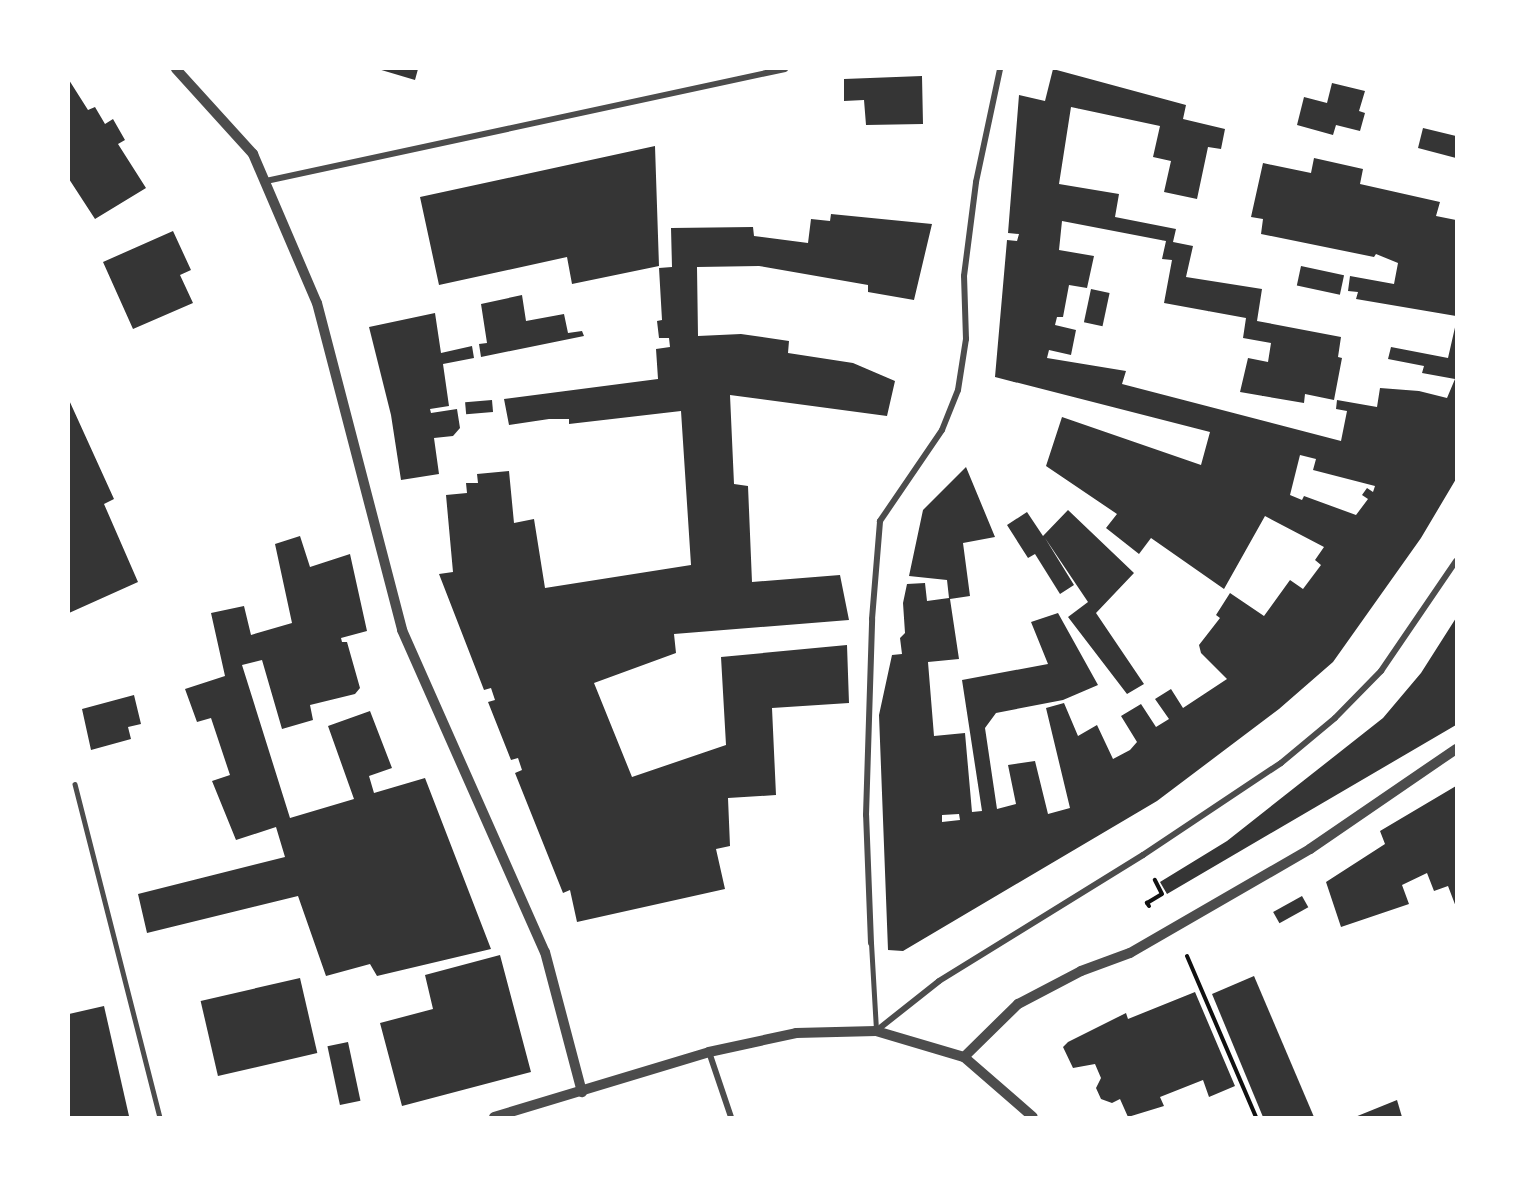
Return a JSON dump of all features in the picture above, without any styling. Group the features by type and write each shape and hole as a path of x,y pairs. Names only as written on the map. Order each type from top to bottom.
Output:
{"street":[{"path":"176,69 253,154 317,303 402,630 545,952 582,1092"},
{"path":"266,181 785,69"},
{"path":"876,1031 866,815 872,619 880,520 942,430 958,390 966,339 965,265 976,182 1000,69"},
{"path":"876,1031 939,981 1143,855 1281,763 1335,718 1381,671 1456,561"},
{"path":"964,1057 1018,1004 1081,971 1130,953 1310,849 1456,748"},
{"path":"494,1117 710,1052 796,1033 876,1031 964,1057 1033,1117"},
{"path":"710,1052 731,1117"}],"lane":[{"path":"75,784 160,1117"}],"path":[{"path":"1147,903 1162,894"},
{"path":"1174,928 1256,1117"}],"building":[{"path":"378,69 418,69 415,80"},
{"path":"1053,69 1186,105 1183,119 1225,129 1221,149 1208,147 1197,199 1164,192 1171,161 1153,157 1160,126 1071,107 1059,184 1119,194 1115,217 1176,229 1173,242 1193,246 1186,277 1262,289 1257,321 1341,337 1338,357 1342,358 1334,400 1305,394 1304,403 1240,392 1248,358 1268,362 1271,343 1243,338 1246,318 1164,303 1172,260 1162,259 1166,241 1062,221 1059,250 1094,256 1087,288 1069,285 1063,317 1057,317 1055,325 1076,330 1071,355 1049,350 1047,358 1126,371 1122,384 1341,441 1347,411 1336,409 1337,400 1377,407 1380,388 1419,391 1447,398 1455,379 1422,373 1424,366 1388,359 1391,347 1448,358 1456,323 1456,479 1421,538 1333,662 1279,709 1157,801 903,951 888,950 879,715 892,655 902,654 900,638 905,633 903,603 907,584 925,583 927,601 949,598 947,580 909,576 923,510 966,467 995,537 963,543 970,596 950,599 959,659 928,662 934,736 965,733 972,812 982,811 962,680 1048,664 1031,622 1058,613 1098,685 1063,700 996,713 985,728 997,809 1016,804 1008,765 1035,761 1048,814 1070,808 1046,708 1064,703 1078,736 1097,725 1113,759 1130,750 1137,742 1121,716 1141,704 1156,727 1169,719 1155,699 1171,689 1183,708 1227,679 1201,653 1199,645 1220,618 1216,615 1230,593 1264,616 1290,580 1303,589 1321,565 1315,560 1324,547 1265,516 1224,589 1151,538 1139,554 1106,528 1117,514 1046,466 1062,417 1201,465 1210,432 995,377 1007,240 1017,241 1019,234 1008,233 1019,95 1045,101","holes":["1300,455 1316,459 1313,470 1375,486 1373,492 1367,488 1362,495 1368,499 1356,515 1304,496 1302,500 1290,495","959,814 960,820 942,822 942,815"]},
{"path":"922,76 923,124 866,125 864,100 844,101 844,79"},
{"path":"69,80 88,110 95,107 105,124 113,119 125,140 118,144 146,188 95,219 69,179"},
{"path":"1332,83 1365,91 1359,111 1365,113 1360,131 1336,125 1333,135 1297,125 1304,97 1327,103"},
{"path":"1423,128 1456,136 1456,158 1418,148"},
{"path":"655,146 659,266 572,284 567,257 439,285 420,197"},
{"path":"1314,158 1363,169 1360,184 1440,202 1436,216 1456,220 1456,316 1356,299 1358,292 1348,291 1350,276 1394,284 1398,263 1376,254 1374,257 1261,234 1263,219 1251,217 1263,163 1311,173"},
{"path":"831,214 932,224 914,300 868,292 868,285 759,266 697,267 698,336 741,334 789,341 788,353 853,363 895,381 887,416 730,395 734,484 748,486 752,582 840,575 849,620 674,634 676,653 594,683 632,777 726,745 721,657 847,645 849,703 772,708 776,795 728,798 730,846 716,849 725,889 577,922 570,890 563,893 515,773 522,770 518,758 511,760 488,702 495,700 491,688 484,690 439,574 453,572 446,495 467,493 466,483 478,483 477,474 509,471 514,523 534,519 545,588 691,565 681,411 569,424 569,419 549,419 509,425 504,399 658,379 656,349 670,347 669,338 659,338 657,321 662,320 659,268 672,267 671,228 753,227 754,236 808,243 811,219 830,221"},
{"path":"173,231 191,270 180,275 193,303 133,329 103,262"},
{"path":"1301,266 1344,275 1340,295 1297,286"},
{"path":"1091,289 1110,293 1103,326 1084,322"},
{"path":"522,295 526,321 564,314 568,333 582,331 584,336 481,357 479,344 487,343 481,304"},
{"path":"435,313 441,353 472,346 474,358 443,364 449,406 430,409 431,413 457,409 460,428 453,436 434,438 439,474 401,480 391,415 369,327"},
{"path":"69,400 114,499 104,504 138,582 69,613"},
{"path":"492,400 493,412 466,414 465,402"},
{"path":"1068,510 1134,573 1096,613 1144,684 1127,694 1068,617 1088,602 1045,538 1074,585 1060,594 1035,554 1028,558 1007,525 1027,512 1043,536"},
{"path":"300,536 310,567 350,554 367,631 341,638 342,642 347,642 360,688 355,694 310,705 313,720 282,729 262,660 242,665 290,818 354,799 328,726 370,711 392,768 369,776 374,793 425,778 491,949 377,976 370,964 326,976 298,896 147,933 138,894 285,857 276,827 236,840 212,781 230,775 211,718 197,722 185,689 225,676 211,613 244,606 251,635 292,623 275,544"},
{"path":"1456,618 1456,725 1167,894 1160,882 1227,841 1383,718 1421,673"},
{"path":"134,695 141,724 128,727 131,739 91,750 82,709"},
{"path":"1456,786 1456,907 1448,886 1434,891 1427,873 1402,885 1409,904 1341,927 1326,882 1385,844 1380,831"},
{"path":"1302,896 1308,907 1279,923 1273,912"},
{"path":"500,955 531,1072 402,1106 380,1023 433,1009 425,975"},
{"path":"1254,976 1314,1117 1263,1117 1212,994"},
{"path":"300,978 317,1053 218,1076 201,1001"},
{"path":"1195,992 1235,1086 1209,1097 1203,1080 1160,1097 1164,1106 1128,1117 1120,1099 1112,1103 1101,1099 1096,1088 1101,1078 1095,1064 1073,1068 1063,1047 1068,1042 1126,1013 1128,1019"},
{"path":"104,1006 129,1116 69,1117 69,1014"},
{"path":"348,1042 360,1101 340,1105 327,1046"},
{"path":"1397,1100 1402,1117 1355,1117"}]}
